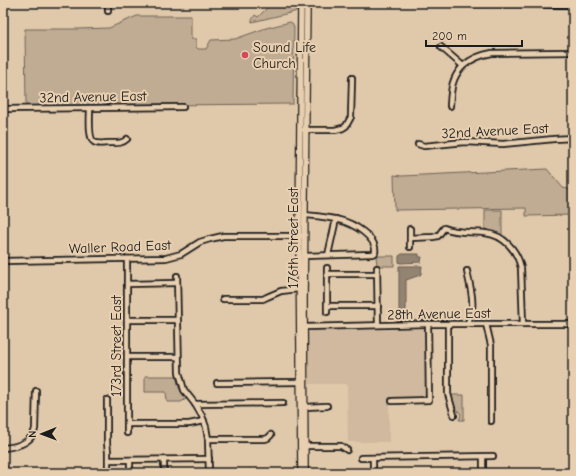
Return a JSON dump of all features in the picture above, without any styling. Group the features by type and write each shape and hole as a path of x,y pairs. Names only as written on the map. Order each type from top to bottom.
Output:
{"main road":[{"name":"176th Street East","path":"301,3 305,215 302,236 304,256 305,473"},
{"name":"176th Street East","path":"300,473 299,289 302,236 303,130 307,91 307,3"},
{"path":"299,305 302,308 302,325 304,327"},
{"path":"300,425 303,428 302,450 305,449"}],"street":[{"path":"108,3 108,11"},
{"path":"471,3 573,5"},
{"path":"441,47 463,66"},
{"path":"450,106 450,92 457,73 470,60 480,55 492,53 573,52"},
{"path":"303,130 338,130 348,124 351,117 352,78"},
{"name":"32nd Avenue East","path":"3,109 183,107"},
{"path":"90,108 90,135 94,142 119,143 124,142 127,139"},
{"name":"32nd Avenue East","path":"418,144 424,146 465,142 503,144 573,138"},
{"path":"304,256 375,253 374,242 361,230 350,224 336,219 305,215"},
{"path":"328,255 336,219"},
{"path":"410,238 438,236 444,228 455,232 490,234 508,244 513,249 521,268 523,324"},
{"path":"410,229 410,247"},
{"name":"Waller Road East","path":"3,261 158,258 175,256 188,251 200,242 223,236 302,236"},
{"name":"173rd Street East","path":"127,259 127,433"},
{"path":"327,268 327,312"},
{"path":"327,274 377,271 378,325"},
{"path":"467,271 472,295 472,308 468,324"},
{"path":"177,276 179,372 184,390 195,404 204,421 208,439 209,473"},
{"path":"127,284 177,284"},
{"path":"223,300 263,298 281,291 299,289"},
{"path":"327,306 378,306"},
{"path":"127,320 178,320"},
{"path":"392,401 429,400 428,324"},
{"name":"28th Avenue East","path":"304,327 428,324 573,324"},
{"path":"448,324 448,394 454,416"},
{"path":"486,324 491,345 492,421"},
{"path":"127,357 178,357"},
{"path":"217,383 300,382"},
{"path":"3,448 18,446 33,435 35,429 36,391"},
{"path":"107,400 108,473"},
{"path":"195,404 282,403"},
{"path":"305,406 327,406"},
{"path":"127,424 189,424 204,421"},
{"path":"208,439 265,439 271,435"},
{"path":"305,449 341,446 347,450"},
{"path":"361,458 493,456"},
{"path":"483,457 483,473"},
{"path":"373,458 373,473"},
{"path":"108,460 209,459"},
{"path":"130,460 130,473"},
{"path":"164,460 164,473"},
{"path":"3,467 5,473"}],"shaded area":[{"path":"272,3 298,3 298,11 252,22 255,15 258,17"},
{"path":"137,16 191,16 191,39 196,39 196,47 198,49 206,49 211,40 235,39 266,28 290,22 292,23 294,27 293,104 26,106 25,29 109,28"},
{"path":"547,169 563,188 573,190 573,215 526,216 526,208 395,210 394,175 402,176"},
{"path":"485,210 502,210 502,236 485,229"},
{"path":"402,254 419,254 419,257 422,257 421,262 400,263 399,256"},
{"path":"376,256 394,256 394,266 377,266"},
{"path":"399,266 422,266 420,275 406,280 405,317 401,317 399,315"},
{"path":"432,329 432,402 389,402 389,442 348,442 347,384 309,384 308,333 312,330"},
{"path":"145,376 176,376 179,388 186,399 181,402 167,402 166,392 145,392"},
{"path":"451,395 464,395 464,420 459,420 461,414 454,407"}],"place":[{"name":"Sound Life Church","path":"245,55"}]}
